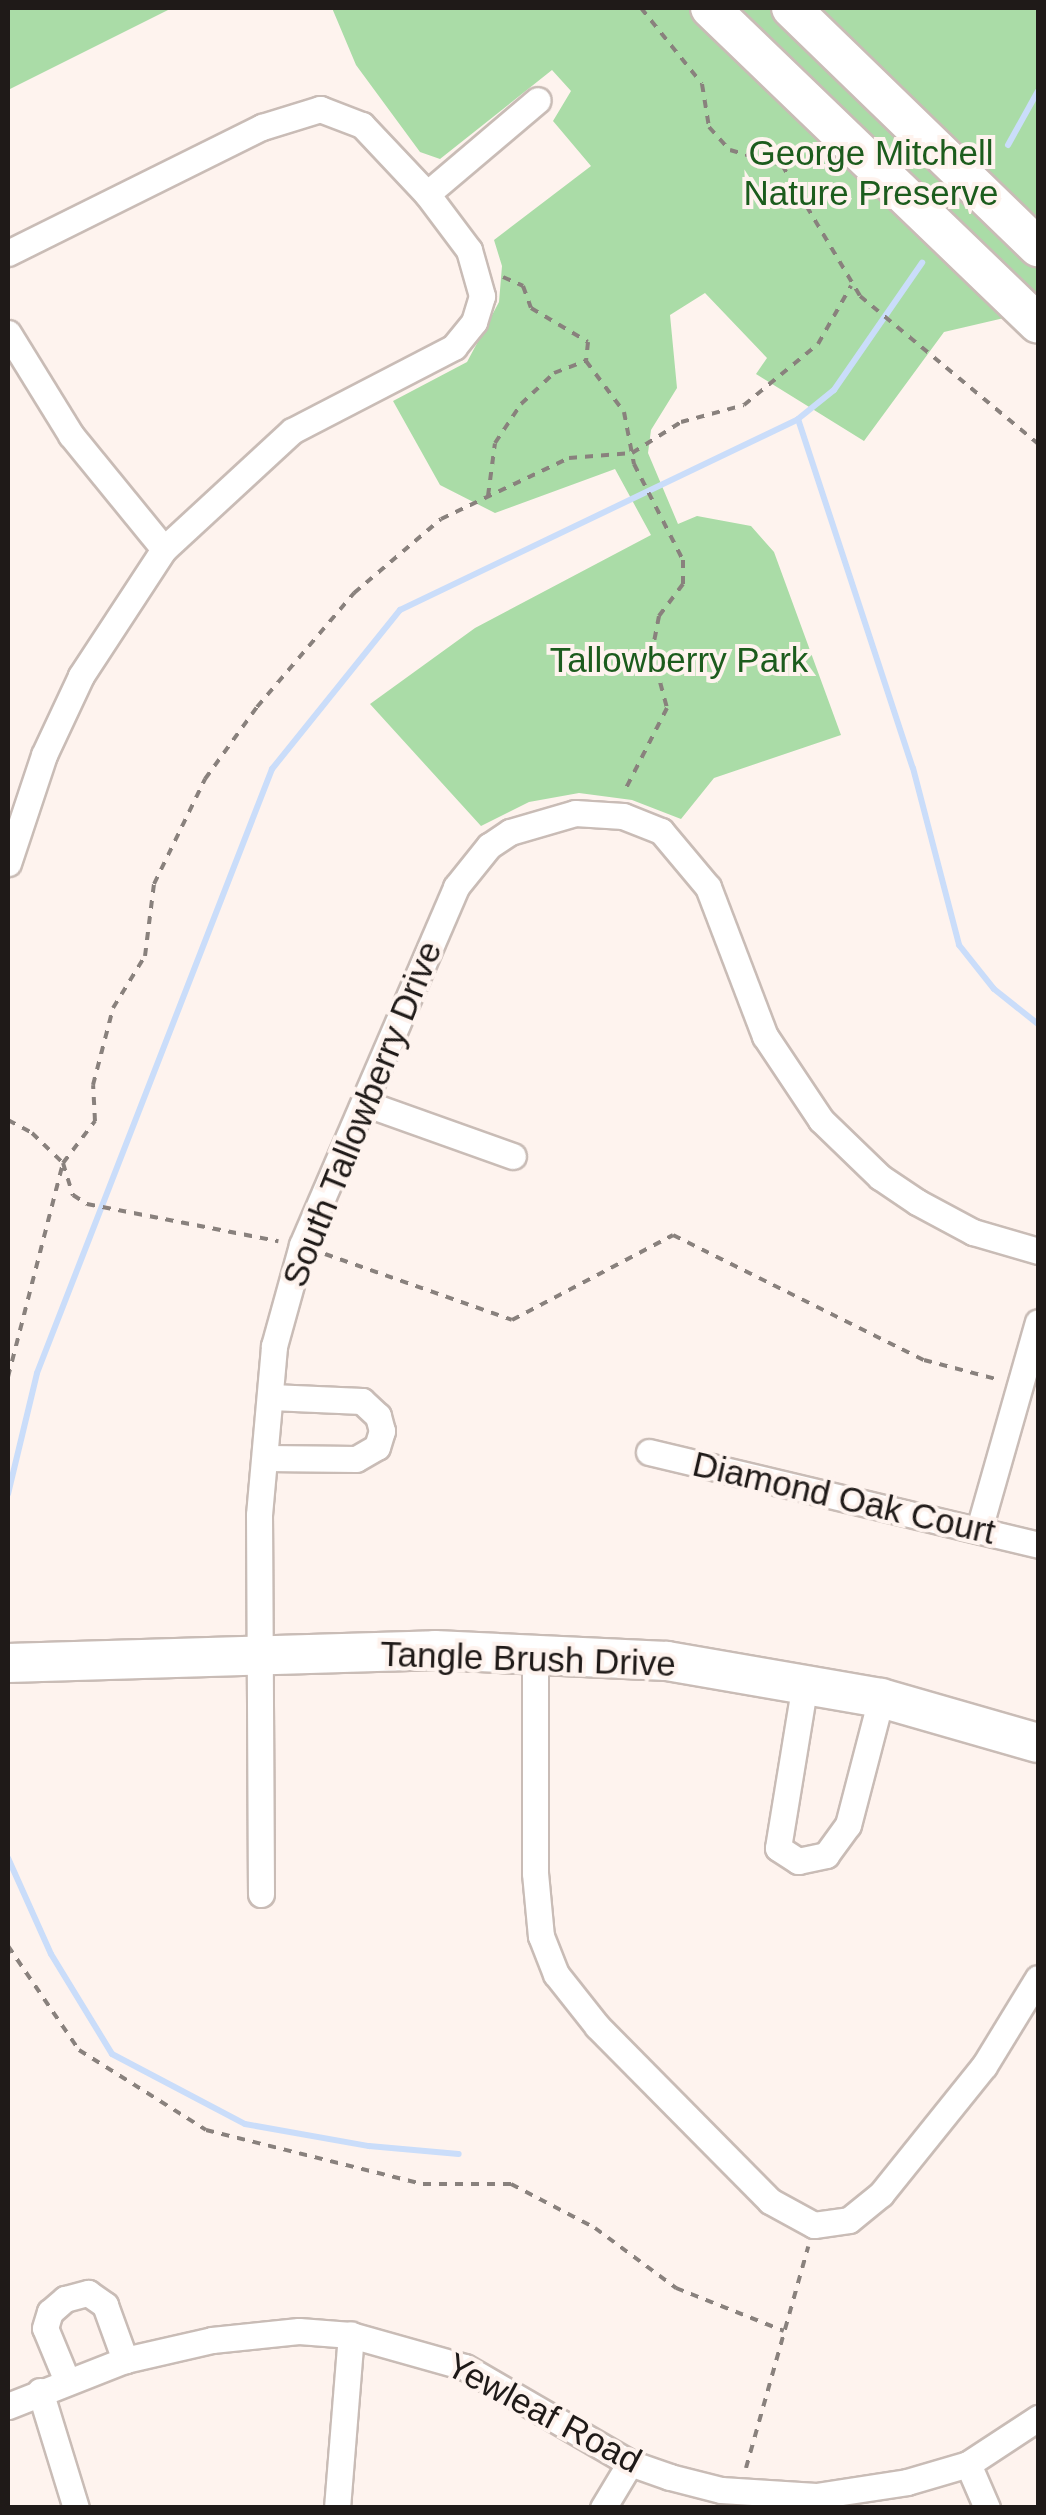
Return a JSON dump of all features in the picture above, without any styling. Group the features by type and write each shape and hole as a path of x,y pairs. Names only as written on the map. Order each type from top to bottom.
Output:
{"street":[{"path":"710,8 1038,324"},
{"path":"791,8 1038,248"},
{"path":"427,194 538,100"},
{"path":"8,253 262,126 320,109 362,125 427,194 468,250 481,282 474,322 454,347 292,431 164,548 81,676 44,755 8,863"},
{"path":"8,333 70,436 164,548"},
{"name":"South Tallowberry Drive","path":"262,1894 264,1658 259,1515 274,1346 302,1246 464,875 510,832 575,813 614,814"},
{"path":"614,814 662,831 708,887 765,1036 791,1080 851,1151 880,1177 945,1217 1038,1251"},
{"path":"364,1102 513,1156"},
{"path":"978,1529 1038,1322"},
{"path":"266,1458 356,1459 377,1447 382,1431 378,1416 362,1402 271,1397"},
{"name":"Diamond Oak Court","path":"649,1452 1038,1545"},
{"name":"Tangle Brush Drive","path":"8,1663 435,1650 666,1661 881,1698 1038,1743"},
{"path":"535,1654 535,1873 541,1936 556,1974 597,2026 770,2201 814,2225 849,2220 881,2194 984,2066 1038,1978"},
{"path":"805,1682 778,1848 798,1861 826,1855 848,1825 881,1698"},
{"path":"67,2381 44,2328 50,2312 65,2299 88,2293 106,2305 125,2360"},
{"name":"Yewleaf Road","path":"8,2406 125,2360 260,2333 350,2335 465,2366 630,2462 747,2493 863,2491 968,2464 1038,2418"},
{"path":"336,2508 350,2335"},
{"path":"40,2392 76,2508"},
{"path":"603,2508 630,2462"},
{"path":"968,2464 987,2508"}],"path":[{"path":"641,8 702,84 709,127 730,150 782,166 860,296 1038,444"},
{"path":"481,282 507,276 523,286 530,308 588,342 586,361 624,412 634,464 683,560 683,584 659,616 652,652 667,708 614,814"},
{"path":"8,1377 63,1163 95,1121 93,1086 114,1008 145,956 154,884 205,779 354,592 442,519 569,458 632,453 680,422 744,404 769,389 818,344 851,286"},
{"path":"488,496 494,442 521,404 554,373 586,361"},
{"path":"8,1120 32,1132 63,1163 73,1195 87,1204 117,1213 302,1246 512,1320 672,1235 924,1360 1020,1386"},
{"path":"8,1946 78,2050 206,2130 423,2184 511,2184 595,2228 676,2288 784,2331"},
{"path":"747,2493 745,2453 814,2225"}],"green space":[{"path":"8,8 172,8 8,90"},
{"path":"332,8 1038,8 1038,310 944,332 864,441 756,374 767,358 705,293 670,315 677,388 651,430 648,453 678,524 697,516 751,526 774,552 841,735 714,778 681,819 632,800 579,793 529,802 481,826 370,704 475,628 651,535 615,469 495,513 440,485 393,401 467,362 499,302 502,266 494,240 591,166 553,121 571,91 552,70 440,159 420,152 356,65"}],"waterway":[{"path":"1008,145 1038,91"},
{"path":"8,1494 37,1373 272,769 400,610 798,419 834,390 922,263"},
{"path":"798,419 913,768 959,945 994,989 1038,1024"},
{"path":"8,1858 51,1954 112,2054 245,2124 369,2146 459,2154"}],"park label":[{"name":"George Mitchell Nature Preserve","path":"871,173"},
{"name":"Tallowberry Park","path":"679,660"}]}
